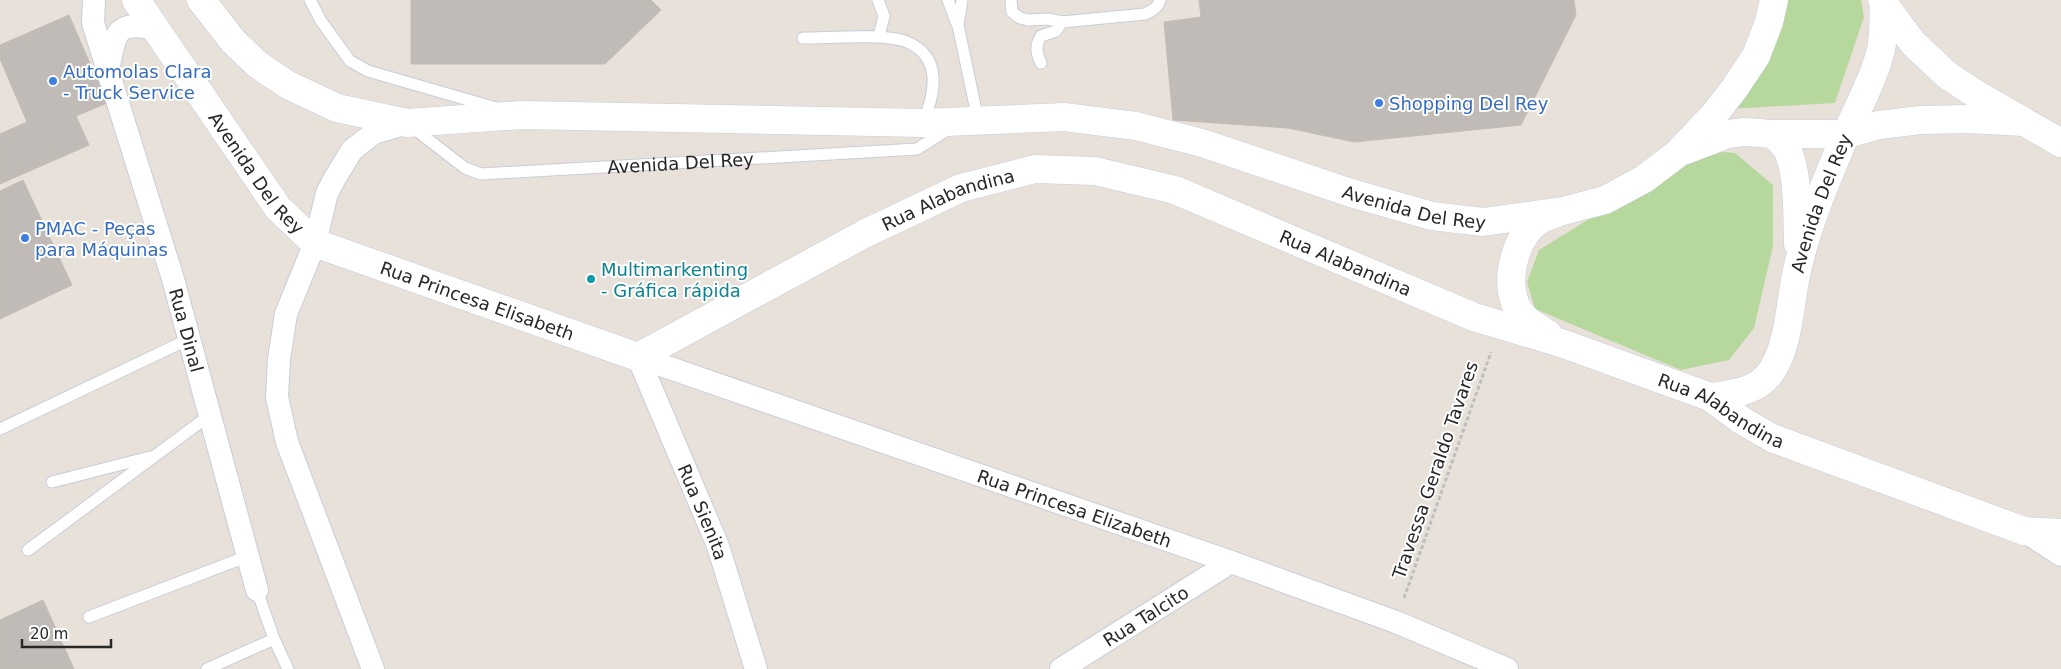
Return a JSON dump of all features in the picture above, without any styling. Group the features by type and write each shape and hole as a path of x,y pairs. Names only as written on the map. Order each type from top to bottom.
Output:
{"street":[{"name":"Rua Dinal","path":"94,0 93,23 173,279 257,590"},
{"name":"Avenida Del Rey","path":"136,0 278,208 315,243"},
{"name":"Avenida Del Rey","path":"201,0 233,40 257,64 288,85 337,108 407,123 522,115 922,123 1064,117 1136,126 1202,144 1351,193 1432,216 1483,222 1563,211 1606,200 1644,179 1677,154 1713,116 1756,56 1769,22 1774,0"},
{"name":"Avenida Del Rey","path":"1710,396 1740,393 1756,386 1773,370 1782,347 1798,266 1814,216 1847,134 1869,87 1882,48 1883,2"},
{"path":"1883,2 1913,43 1947,75 1974,94 2061,143"},
{"name":"Rua Dinal","path":"108,71 113,43 122,30 135,25 156,29"},
{"path":"1677,154 1728,134 1745,132 1847,134 1879,125 1921,120 1967,119 2024,122"},
{"path":"373,669 287,442 277,397 279,359 286,314 315,243 327,193 352,150 374,134 407,123"},
{"path":"1773,134 1786,148 1793,170 1797,203 1798,266"},
{"name":"Rua Alabandina","path":"638,357 864,234 961,188 1035,168 1095,171 1175,190 1474,317 1564,344 1710,396 1741,420 1772,438 2024,531 2061,533"},
{"path":"1563,211 1540,220 1524,236 1511,272 1515,304 1525,319 1564,344"},
{"name":"Rua Princesa Elisabeth","path":"315,243 638,357"},
{"name":"Rua Princesa Elizabeth","path":"638,357 1231,562 1396,622 1507,669"},
{"name":"Rua Sienita","path":"638,357 718,546 756,669"},
{"path":"2024,531 2061,555"},
{"name":"Rua Talcito","path":"1061,669 1231,562"}],"lane":[{"path":"310,0 321,21 350,61 368,71 522,115"},
{"path":"878,0 884,16 879,36"},
{"path":"948,0 958,26 970,121"},
{"path":"958,26 962,0"},
{"path":"1011,0 1012,12 1020,18 1028,20 1048,19 1062,22 1145,14 1153,10 1160,0"},
{"path":"1041,63 1037,56 1036,45 1040,36 1056,31 1062,22"},
{"path":"803,38 879,36 908,42 925,54 932,69 934,84 932,103 922,123"},
{"name":"Avenida Del Rey","path":"407,123 465,168 482,174 917,148 970,121"},
{"path":"0,429 189,339"},
{"path":"28,550 210,415"},
{"path":"52,482 156,455"},
{"path":"89,617 248,556"},
{"path":"257,590 274,639 288,669"},
{"path":"207,669 274,639"}],"path":[{"name":"Travessa Geraldo Tavares","path":"1396,622 1500,326"}],"green space":[{"path":"1780,0 1861,0 1864,17 1835,103 1729,109"},
{"path":"1700,150 1735,153 1773,185 1773,246 1754,328 1729,360 1681,370 1535,309 1527,282 1539,250"}],"building":[{"path":"411,0 651,0 661,10 605,64 411,64"},
{"path":"1199,0 1574,0 1576,15 1521,125 1354,142 1288,128 1173,120 1164,22 1201,17"},
{"name":"Automolas Clara - Truck Service","path":"69,15 107,103 76,116 89,145 0,184 0,134 27,122 0,59 0,45"},
{"name":"PMAC - Peças para Máquinas","path":"23,180 72,285 0,319 0,191"},
{"path":"43,600 74,669 0,669 0,620"}],"place":[{"name":"Automolas Clara - Truck Service","path":"53,81"},
{"name":"Shopping Del Rey","path":"1379,103"},
{"name":"PMAC - Peças para Máquinas","path":"25,238"},
{"name":"Multimarkenting - Gráfica rápida","path":"591,279"}]}
